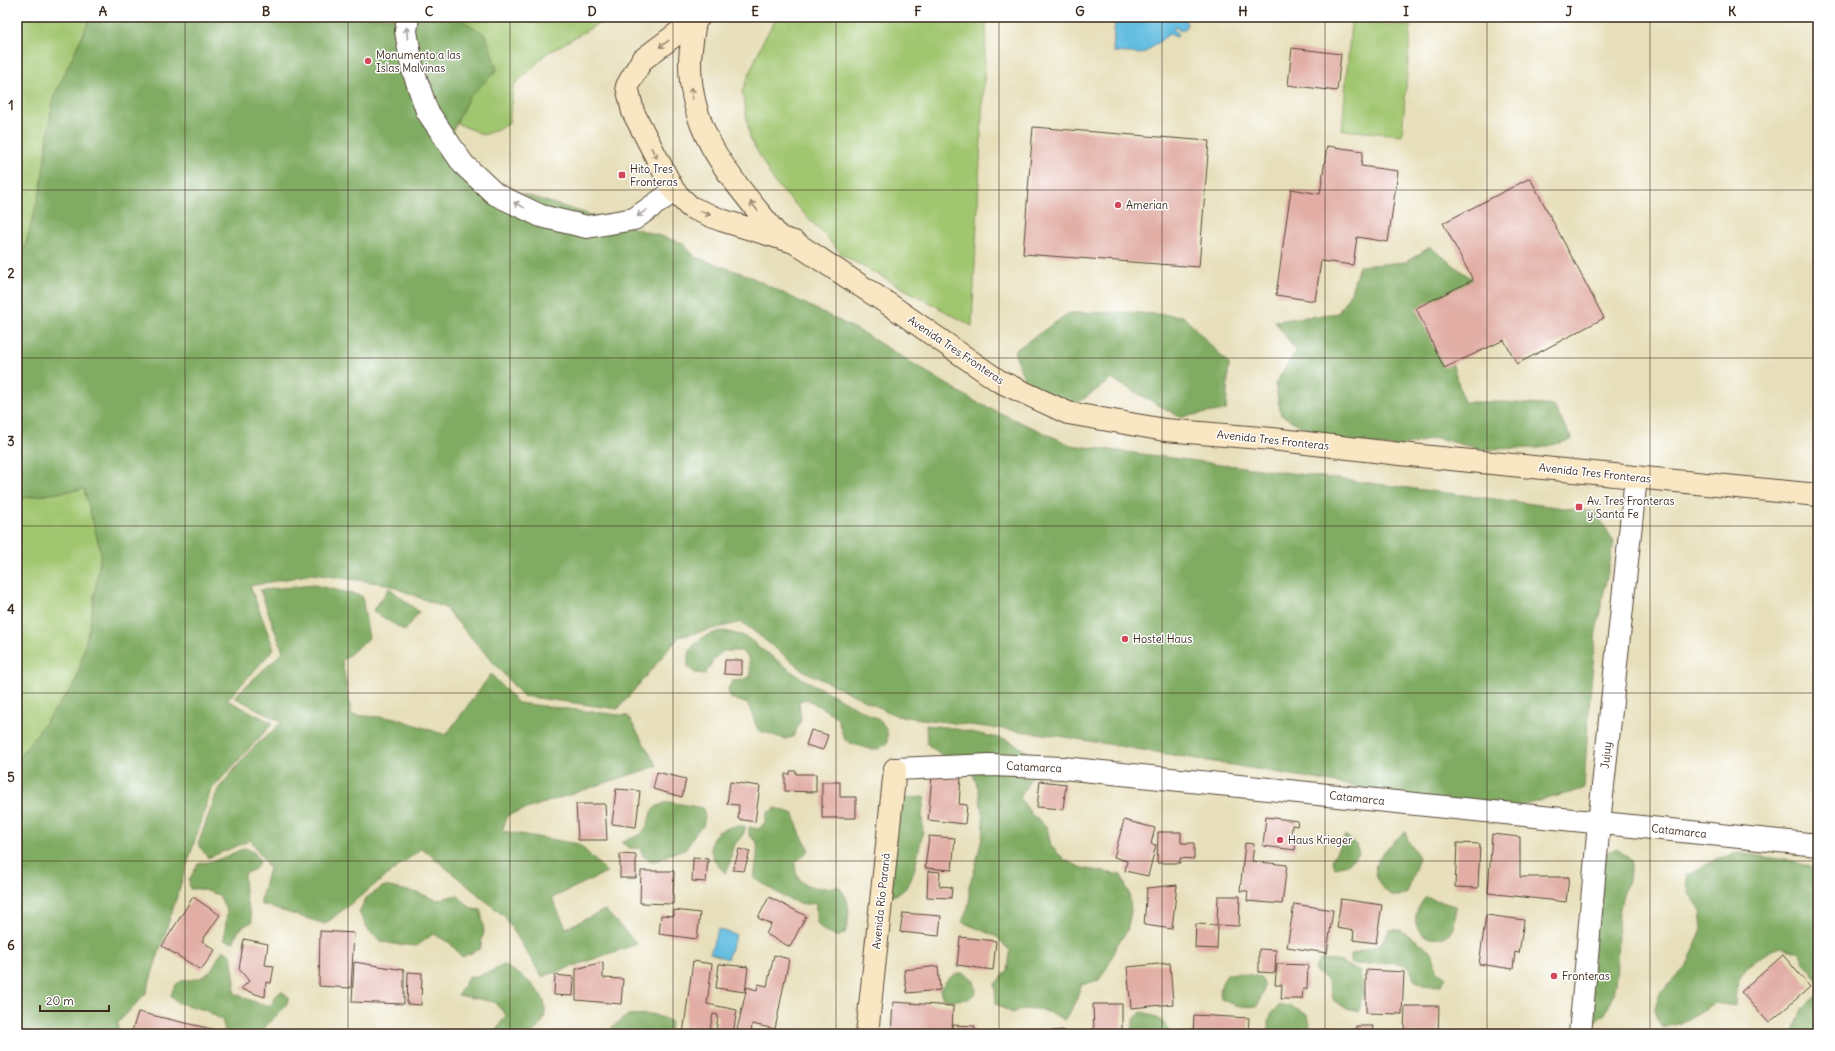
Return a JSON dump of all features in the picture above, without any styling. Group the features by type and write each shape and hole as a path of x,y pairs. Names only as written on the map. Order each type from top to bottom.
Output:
{"main road":[{"name":"Avenida Tres Fronteras","path":"697,19 642,60 627,86 633,112 674,191 690,207 721,220 794,242 893,307 998,381 1068,413 1165,430 1272,439 1400,454 1818,495"},
{"path":"697,19 690,63 693,104 705,136 724,168 778,236"},
{"name":"Avenida Río Paraná","path":"866,1034 895,769"}],"street":[{"path":"408,17 406,31 412,67 427,111 463,164 495,194 541,216 587,227 634,219 674,191"},
{"name":"Jujuy","path":"1580,1034 1599,823 1636,477"},
{"name":"Catamarca","path":"895,769 991,765 1062,768 1818,845"}],"green space":[{"path":"17,17 91,17 53,99 41,188 17,277"},
{"path":"91,17 463,17 463,21 486,35 497,70 469,97 442,153 480,181 683,243 695,257 747,275 858,330 976,402 1071,445 1596,512 1614,542 1596,631 1589,707 1584,789 1517,807 1387,793 1315,779 1059,736 897,716 804,671 742,622 679,637 618,709 523,696 445,608 386,584 312,574 250,586 274,649 227,700 273,723 211,790 146,993 118,1023 118,1034 17,1034 17,760 76,682 90,625 101,552 84,489 17,499 17,277 41,188 53,99"},
{"path":"425,17 610,17 546,54 513,86 509,124 484,135 454,122"},
{"path":"777,17 987,17 972,326 844,256 774,182 750,138 742,91 763,41"},
{"path":"1351,21 1411,26 1402,135 1342,130"},
{"path":"1430,247 1473,280 1451,359 1464,402 1504,402 1554,406 1572,440 1538,448 1480,449 1437,438 1398,447 1331,442 1281,415 1275,384 1296,351 1275,321 1338,313 1351,292 1359,266 1406,262"},
{"path":"1125,312 1183,316 1229,364 1226,410 1180,417 1112,379 1072,407 1024,379 1014,351 1069,313"},
{"path":"84,489 101,552 90,625 76,682 17,760 17,499"},
{"path":"314,585 362,596 369,638 342,661 352,715 395,718 446,735 491,674 518,703 628,716 657,766 508,815 502,831 579,844 607,872 552,898 566,928 605,910 637,944 542,977 505,917 422,848 325,924 260,904 269,868 251,840 208,858 198,844 218,789 252,749 282,722 234,697 283,652 260,590"},
{"path":"389,588 419,612 405,631 373,611"},
{"path":"724,631 744,636 798,676 876,718 886,729 888,735 887,743 879,749 870,749 852,744 844,739 838,720 832,714 807,699 799,701 801,720 793,737 784,739 758,730 748,704 730,698 728,689 732,681 742,680 751,676 748,657 741,651 723,651 715,658 705,674 695,673 688,667 690,652 697,642 710,634"},
{"path":"926,725 947,727 1008,740 1042,761 1038,764 1020,798 1032,815 1047,827 1051,846 1065,860 1082,868 1121,875 1129,893 1131,911 1127,931 1116,946 1109,964 1099,980 1081,985 1075,1004 1064,1020 1039,1009 1027,1009 1012,1013 996,1004 995,984 1008,970 1010,951 997,937 962,922 969,904 969,886 975,868 984,828 979,791 973,774 961,760 943,756 927,744"},
{"path":"925,797 922,813 923,831 915,868 908,886 900,893 892,896 897,804 905,798"},
{"path":"670,802 703,808 705,817 703,826 696,832 686,848 660,860 651,861 643,856 640,848 630,848 622,843 641,834 646,828 653,810 662,804"},
{"path":"776,808 794,814 800,833 809,850 795,863 796,872 803,883 809,886 823,888 838,886 843,891 849,908 845,933 837,937 821,929 816,916 816,903 808,904 791,900 754,878 757,842 749,836 749,827 759,829 765,822 767,813"},
{"path":"735,826 745,826 745,829 733,849 730,865 725,873 718,866 714,858 711,851 711,844 713,838 718,833"},
{"path":"1406,832 1408,841 1419,857 1407,893 1399,896 1388,893 1383,889 1377,878 1376,866 1379,857 1386,849 1398,837"},
{"path":"1346,835 1356,845 1359,854 1345,866 1335,868 1332,859"},
{"path":"245,848 254,852 260,861 255,869 244,874 247,903 252,922 240,930 234,942 224,940 227,911 219,895 200,889 190,889 189,880 198,864 217,860"},
{"path":"1617,848 1632,861 1619,915 1616,977 1611,1001 1605,1014 1589,1024 1599,856"},
{"path":"1738,853 1793,861 1818,870 1818,982 1811,970 1804,963 1800,953 1781,947 1761,956 1747,968 1738,984 1735,1006 1715,1003 1681,1023 1663,1028 1654,1011 1660,993 1687,966 1702,929 1700,910 1689,893 1686,875 1719,858"},
{"path":"384,886 419,893 437,900 457,895 472,909 481,910 484,931 480,949 462,957 450,943 433,934 417,946 381,941 370,931 359,912 366,898"},
{"path":"1426,897 1455,906 1454,925 1447,935 1440,938 1431,938 1424,935 1418,929 1416,920 1418,909"},
{"path":"1390,930 1400,930 1425,946 1432,953 1438,972 1446,978 1440,986 1423,985 1414,980 1411,971 1405,965 1388,962 1368,964 1351,963 1351,954 1379,945"},
{"path":"223,950 231,955 235,983 234,993 262,1005 272,1005 274,998 281,991 289,997 286,1006 260,1034 226,1034 222,1020 205,1010 178,1003 171,997 173,989 181,981 196,979 207,974"},
{"path":"1322,959 1342,962 1360,972 1363,993 1359,1011 1346,1008 1334,1001 1328,982 1314,970 1318,962"},
{"path":"504,965 528,981 541,996 545,1004 545,1013 542,1023 531,1034 500,1034 495,1031 506,1015 494,1002 458,995 468,978 490,972"},
{"path":"962,973 969,976 973,980 976,992 969,999 943,999 940,990 944,983 949,978"},
{"path":"1238,973 1255,976 1263,981 1264,988 1257,1006 1238,1006 1221,999 1220,988 1224,980 1228,974"},
{"path":"1818,991 1818,1034 1793,1034 1802,1009 1816,996"},
{"path":"1280,1005 1290,1006 1308,1015 1310,1025 1306,1034 1269,1034 1271,1014"},
{"path":"1141,1012 1155,1016 1166,1025 1172,1034 1130,1034 1134,1019"},
{"path":"652,1014 671,1021 670,1034 616,1034 612,1027 628,1015"}],"water":[{"path":"1115,17 1184,17 1187,24 1185,29 1181,31 1175,27 1173,28 1178,35 1177,37 1169,34 1143,54 1113,52"},
{"path":"718,929 736,935 727,959 710,953"}],"building":[{"path":"1292,48 1341,54 1337,91 1288,85"},
{"path":"1033,127 1209,141 1199,267 1023,254"},
{"path":"1327,146 1363,151 1361,166 1398,171 1388,242 1357,237 1353,265 1321,261 1315,301 1276,295 1291,189 1320,194"},
{"path":"1530,178 1604,318 1517,364 1504,340 1444,368 1416,308 1473,280 1443,223"},
{"path":"725,660 742,660 742,675 724,674"},
{"path":"811,730 828,735 823,750 806,745"},
{"path":"790,771 796,771 796,774 816,774 816,792 785,791 785,774 790,774"},
{"path":"657,772 686,779 682,797 653,789"},
{"path":"932,775 961,777 959,804 967,805 965,824 928,820"},
{"path":"1040,781 1066,784 1063,809 1037,807"},
{"path":"730,782 760,786 755,822 738,819 739,805 727,804"},
{"path":"822,782 840,782 840,797 856,797 856,818 822,818"},
{"path":"616,789 640,791 636,827 612,824"},
{"path":"576,804 605,804 607,840 578,840"},
{"path":"1266,817 1298,821 1297,826 1292,825 1291,840 1296,840 1295,850 1263,846"},
{"path":"1124,820 1155,828 1151,844 1156,845 1148,876 1125,871 1127,861 1114,857"},
{"path":"1158,832 1181,832 1181,843 1194,843 1194,859 1180,858 1180,863 1157,863"},
{"path":"1492,834 1520,837 1520,877 1569,877 1566,902 1488,893"},
{"path":"929,836 955,838 952,870 925,868"},
{"path":"1245,843 1254,844 1252,861 1287,865 1282,904 1247,901 1248,891 1240,891"},
{"path":"1457,843 1480,844 1478,888 1455,887"},
{"path":"739,849 750,851 744,871 733,870"},
{"path":"620,854 636,855 636,878 620,878"},
{"path":"693,858 708,859 706,882 692,881"},
{"path":"641,871 674,871 673,904 640,903"},
{"path":"928,871 940,872 939,886 952,887 951,898 927,897"},
{"path":"1177,885 1172,929 1144,925 1147,888"},
{"path":"1218,896 1240,896 1239,926 1218,925 1217,949 1195,948 1196,924 1217,925"},
{"path":"193,897 220,915 202,941 215,950 201,970 162,946"},
{"path":"769,897 806,916 790,947 766,934 771,924 758,918"},
{"path":"1341,899 1382,905 1376,943 1353,940 1354,931 1337,928"},
{"path":"1294,904 1333,910 1327,953 1287,947"},
{"path":"674,910 700,913 697,939 659,934 661,915 674,916"},
{"path":"903,913 941,916 939,936 900,932"},
{"path":"1486,915 1524,920 1519,953 1515,952 1513,969 1479,964"},
{"path":"320,931 354,933 351,988 319,986"},
{"path":"960,937 996,941 993,970 957,965"},
{"path":"244,939 268,944 265,965 274,966 271,983 266,982 265,997 241,989 249,981 239,969"},
{"path":"1259,949 1276,950 1275,973 1259,972"},
{"path":"774,955 789,959 775,1029 752,1024 751,1034 736,1034 747,987 757,990 758,984 767,986"},
{"path":"1783,955 1810,987 1769,1023 1741,992"},
{"path":"693,961 712,964 707,1004 737,1010 733,1034 716,1034 718,1015 713,1014 709,1034 683,1034"},
{"path":"354,962 404,970 404,1004 352,1002"},
{"path":"603,962 603,978 623,979 621,1004 576,1000 576,969"},
{"path":"1170,963 1173,1004 1131,1008 1127,967"},
{"path":"719,964 748,967 745,992 716,988"},
{"path":"1277,964 1308,965 1307,989 1303,989 1302,999 1281,999 1282,985 1275,985"},
{"path":"938,966 940,990 907,993 904,970"},
{"path":"1366,970 1404,972 1402,1014 1366,1013"},
{"path":"408,972 422,973 421,1005 407,1004"},
{"path":"555,975 574,977 573,996 554,995"},
{"path":"893,1002 953,1006 952,1034 891,1034"},
{"path":"1093,1004 1122,1004 1122,1034 1094,1034"},
{"path":"1405,1006 1439,1006 1438,1034 1404,1034"},
{"path":"138,1012 216,1030 215,1034 131,1034"},
{"path":"1194,1015 1249,1018 1248,1034 1193,1034"},
{"path":"953,1025 975,1026 974,1034 952,1034"},
{"path":"1356,1026 1373,1026 1372,1031 1400,1032 1400,1034 1356,1034"},
{"path":"1063,1030 1064,1034 1043,1034 1043,1032"},
{"path":"1334,1030 1352,1031 1352,1034 1333,1034"}],"place":[{"name":"Monumento a las Islas Malvinas","path":"368,61"},
{"name":"Hito Tres Fronteras","path":"622,175"},
{"name":"Amerian","path":"1118,205"},
{"name":"Av. Tres Fronteras y Santa Fe","path":"1579,507"},
{"name":"Hostel Haus","path":"1125,639"},
{"name":"Haus Krieger","path":"1280,840"},
{"name":"Fronteras","path":"1554,976"}]}
